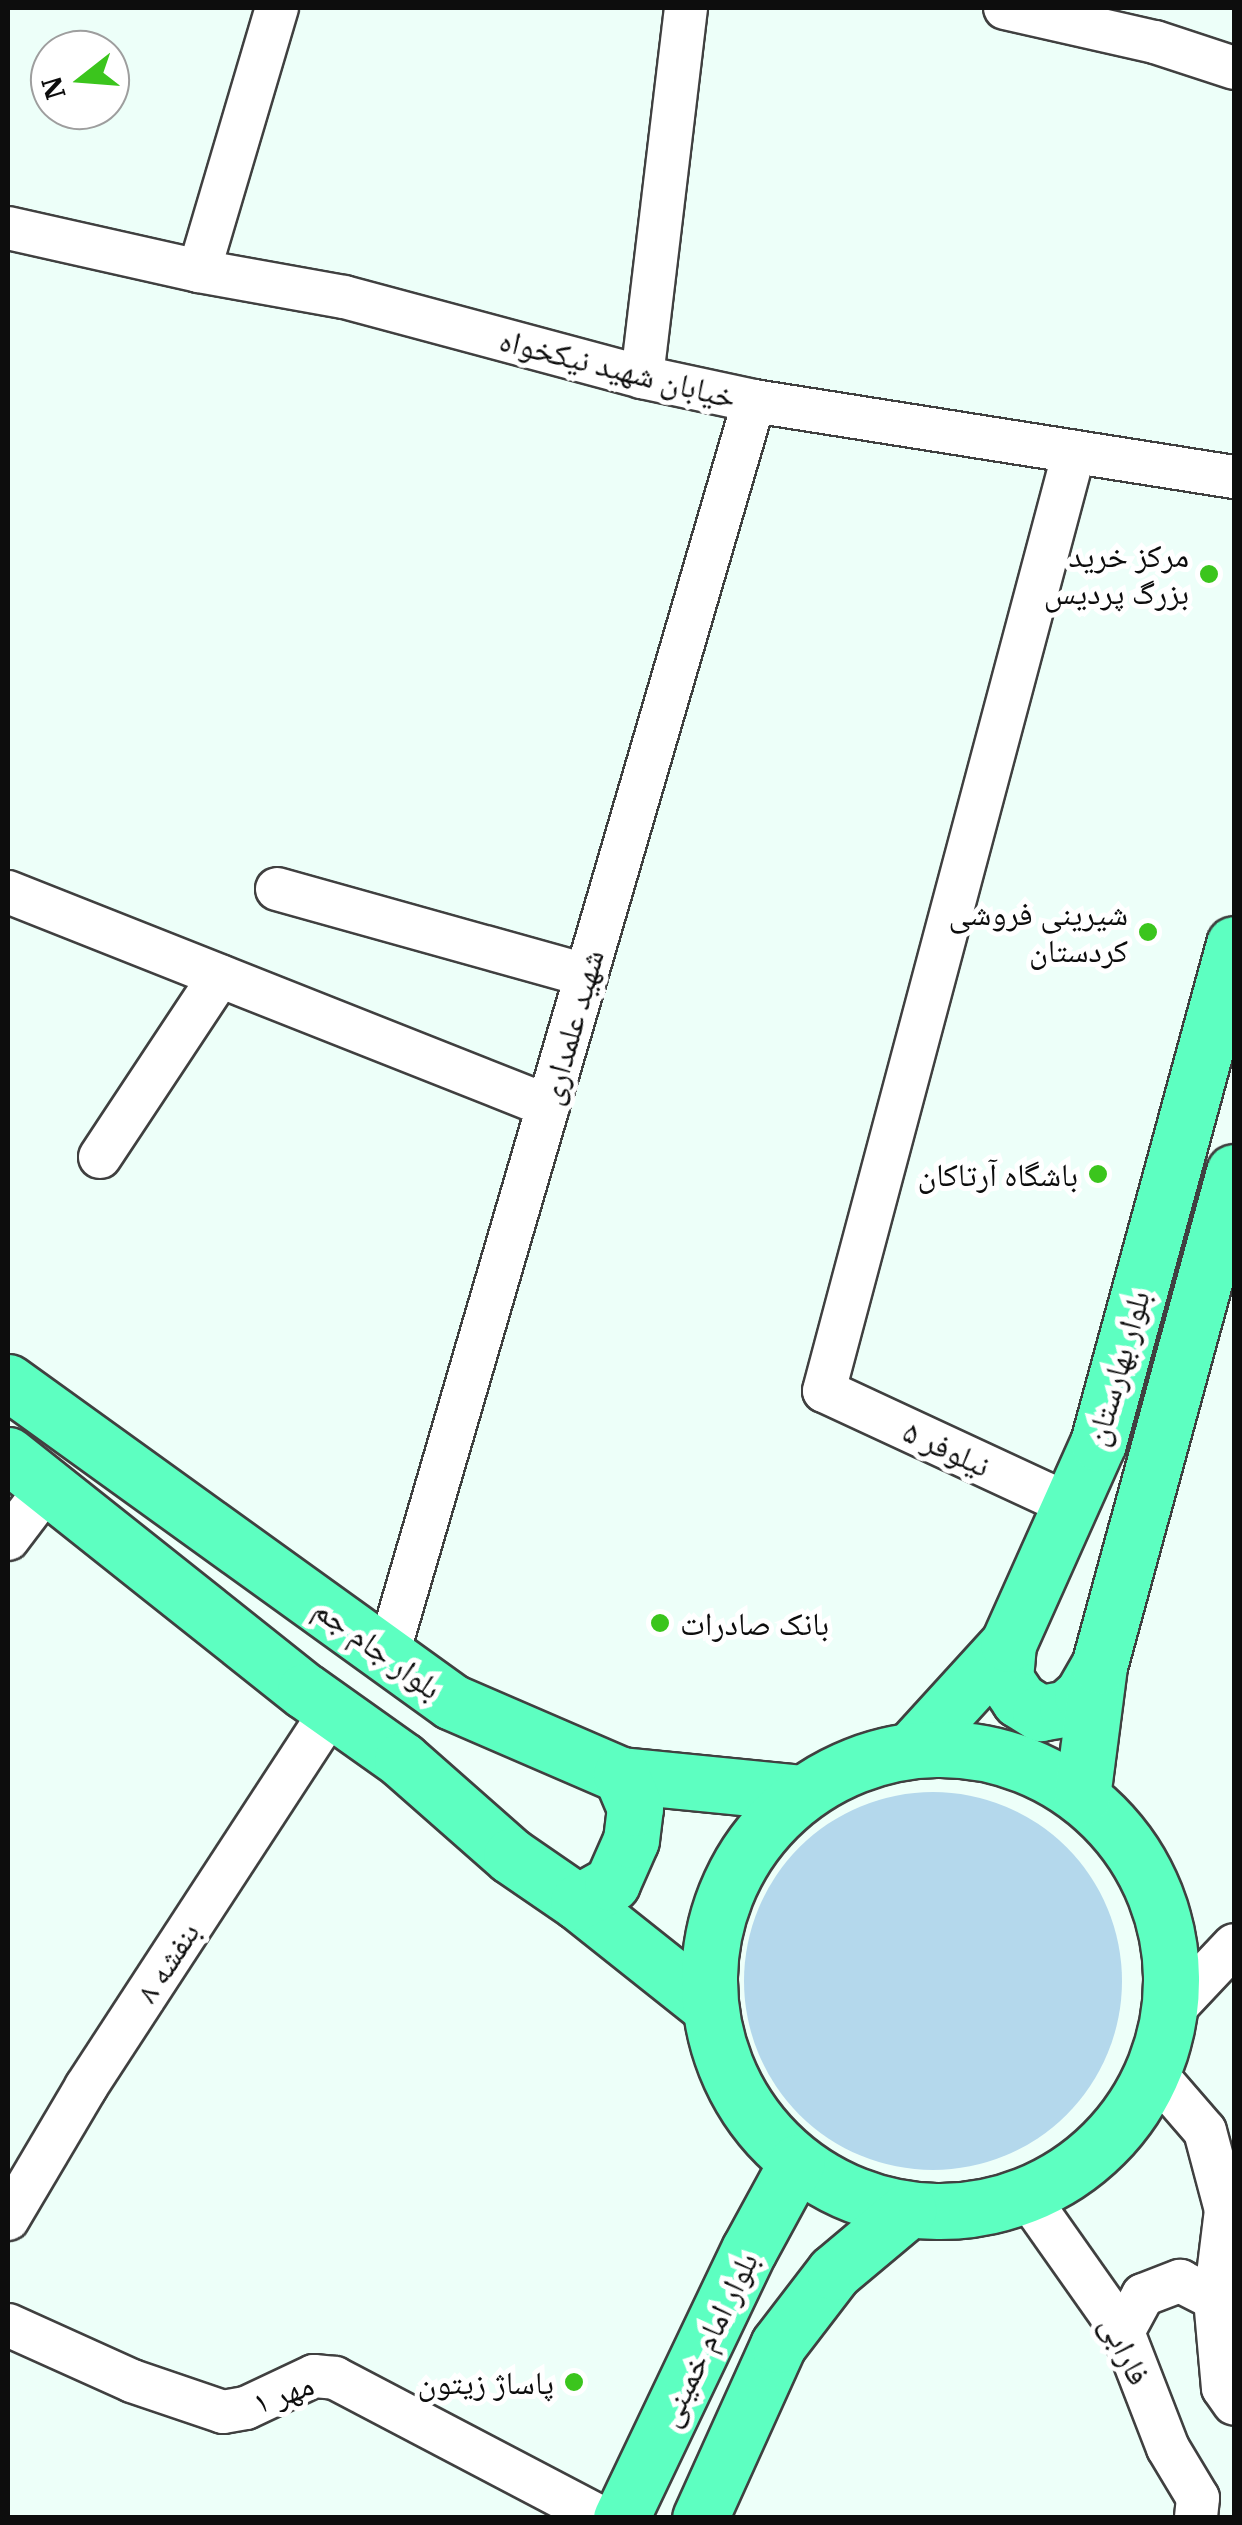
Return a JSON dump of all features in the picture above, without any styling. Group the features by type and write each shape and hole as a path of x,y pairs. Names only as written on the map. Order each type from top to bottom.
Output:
{"main road":[{"name":"بلوار بهارستان","path":"912,1748 1008,1644 1098,1443 1234,944"},
{"name":"بلوار بهارستان","path":"1082,1797 1099,1666 1234,1172"},
{"name":"بلوار جام جم","path":"8,1382 452,1702 621,1776 801,1793"},
{"path":"28,1470 402,1760 511,1856 578,1902 710,2007"},
{"path":"1008,1644 1005,1679 1019,1700 1040,1713 1067,1708 1082,1695 1099,1666"},
{"path":"912,1748 972,1750 1030,1766 1082,1797 1125,1840 1155,1893 1170,1952 1170,2013 1153,2072 1122,2124 1080,2166 1027,2196 968,2211 908,2210 850,2194 797,2162 747,2106 725,2066 710,2007 711,1946 727,1888 758,1836 801,1793 854,1764 912,1748"},
{"path":"578,1902 612,1882 632,1840 636,1808 621,1776"},
{"name":"بلوار امام خمینی","path":"621,2518 749,2250 797,2162"},
{"name":"بلوار امام خمینی","path":"700,2518 778,2345 834,2272 908,2210"}],"street":[{"path":"199,271 277,8"},
{"path":"642,378 686,8"},
{"path":"1005,8 1163,25 1234,68"},
{"name":"خیابان شهید نیکخواه","path":"8,228 199,271 344,296 642,378 754,401 1234,477"},
{"name":"شهید علمداری","path":"388,1654 754,401"},
{"name":"نیلوفر ۵","path":"1070,1505 824,1391 1074,452"},
{"path":"277,890 586,975"},
{"path":"8,892 548,1106"},
{"path":"100,1157 220,976"},
{"path":"8,1539 28,1470"},
{"name":"بنفشه ۸","path":"8,2218 86,2087 332,1709"},
{"path":"1170,2013 1234,1945"},
{"path":"1153,2072 1205,2130 1226,2210 1215,2299 1222,2388 1234,2404"},
{"name":"فارابی","path":"1027,2196 1123,2332 1168,2448 1209,2507"},
{"path":"1123,2332 1143,2295 1180,2281 1215,2299"},
{"name":"مهر ۱","path":"8,2325 132,2381 223,2412 246,2408 314,2376 335,2378 602,2518"}],"shaded area":[{"path":"933,1792 988,1800 1022,1815 1053,1835 1079,1861 1114,1926 1122,1981 1114,2036 1099,2070 1079,2101 1053,2127 988,2162 933,2170 878,2162 844,2147 813,2127 787,2101 752,2036 744,1981 752,1926 767,1892 787,1861 813,1835 878,1800"}],"place":[{"name":"مرکز خرید بزرگ پردیس","path":"1209,574"},
{"name":"شیرینی فروشی کردستان","path":"1148,932"},
{"name":"باشگاه آرتاکان","path":"1098,1174"},
{"name":"بانک صادرات","path":"660,1623"},
{"name":"پاساژ زیتون","path":"574,2382"}]}
